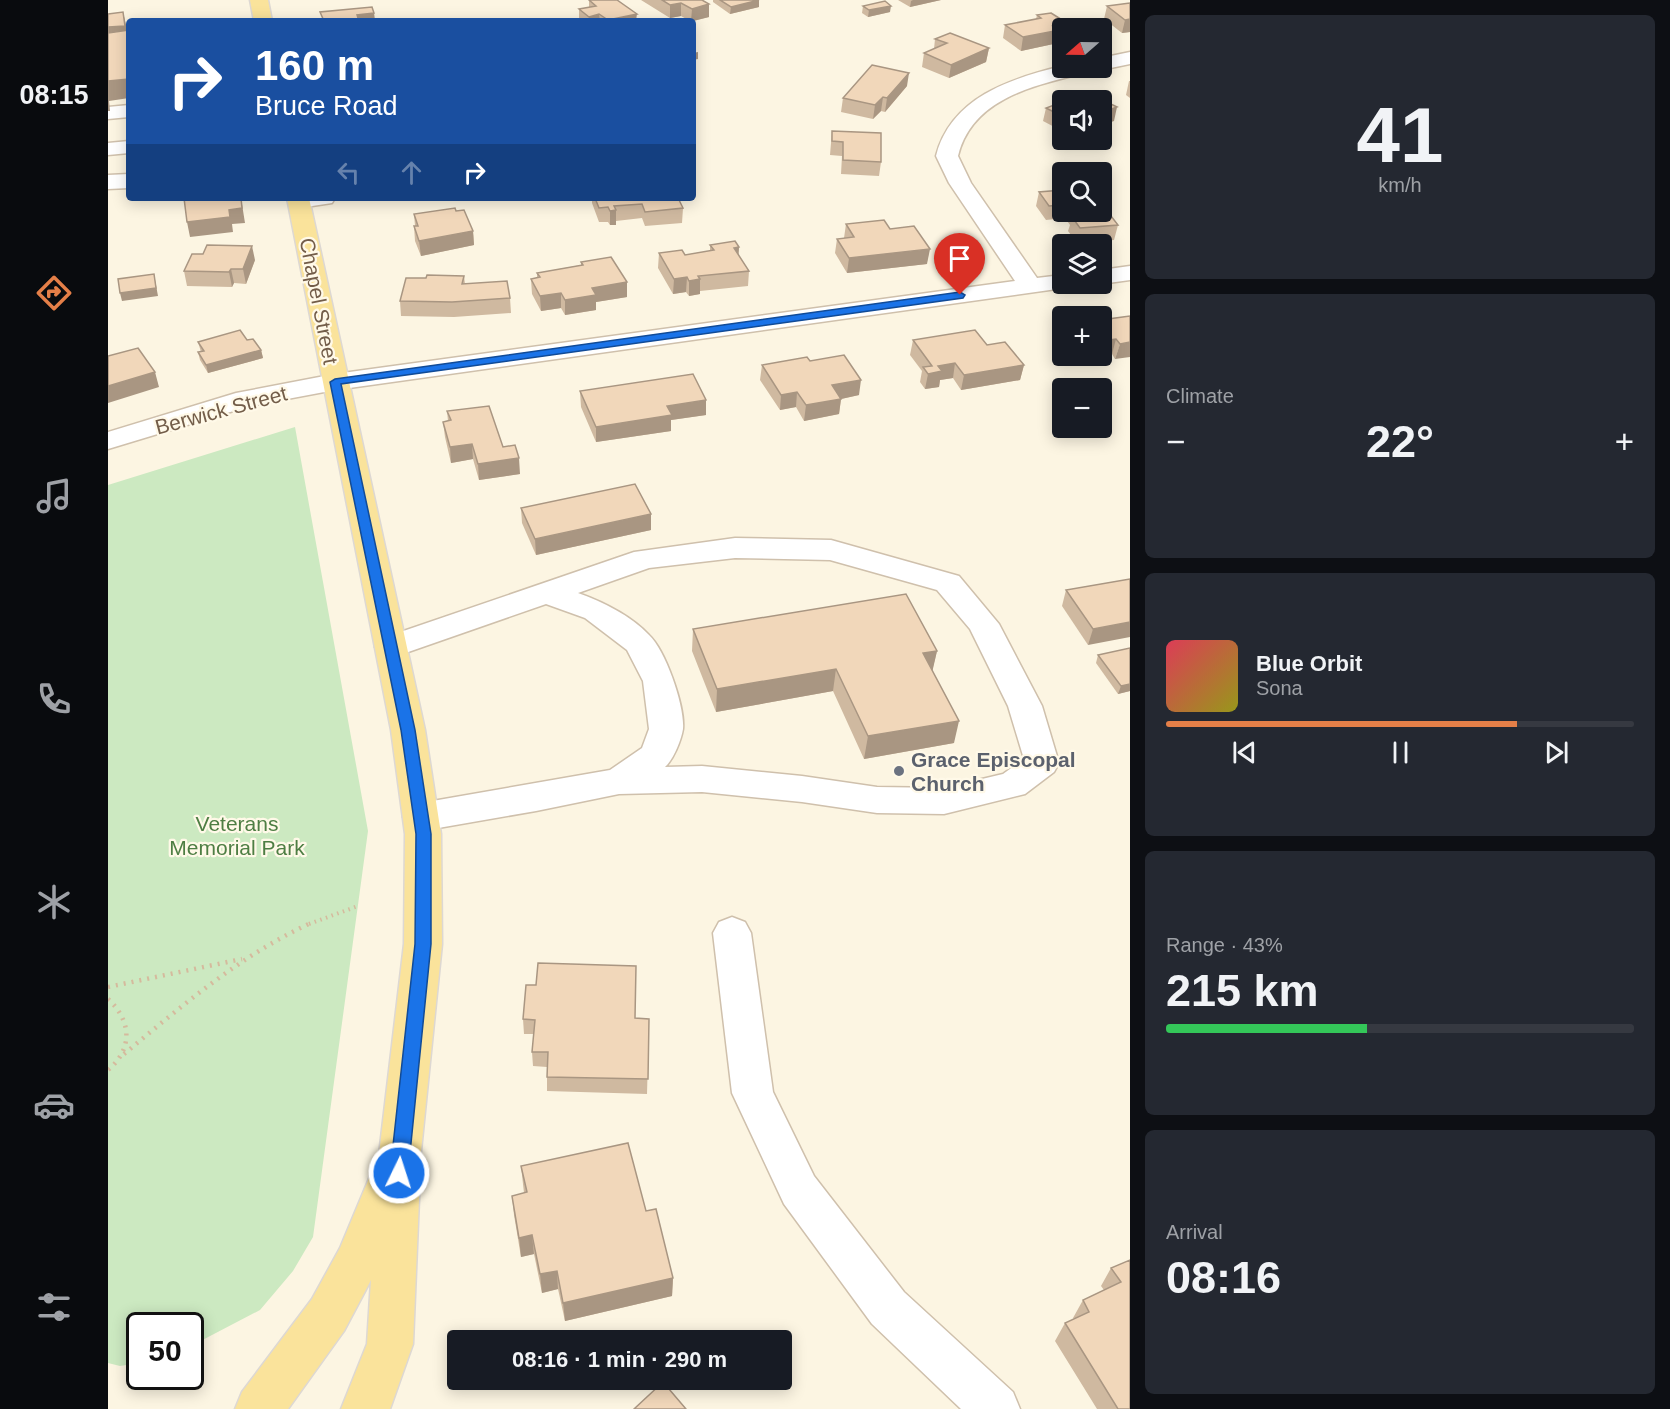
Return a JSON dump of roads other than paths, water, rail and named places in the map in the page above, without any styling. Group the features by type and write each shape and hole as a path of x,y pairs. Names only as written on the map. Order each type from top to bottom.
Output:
{"main road":[{"path":"259,0 263,18"},
{"name":"Chapel Street","path":"298,201 408,730 421,817 424,890 423,944 400,1151 390,1344 365,1409"},
{"name":"Chapel Street","path":"260,1409 328,1315 357,1261 400,1151"},
{"path":"389,1409 390,1344"}],"street":[{"path":"1112,62 1130,58"},
{"path":"1030,286 960,183 947,156 953,134 970,113 1001,94 1052,73"},
{"path":"108,113 126,111"},
{"path":"108,149 126,147"},
{"path":"108,182 126,180"},
{"path":"1112,275 1130,273"},
{"name":"Berwick Street","path":"108,441 245,399 335,382 1052,283"},
{"path":"391,646 645,559 735,548 831,550 948,583 983,624 1026,706 1042,763 1013,785 944,801 877,800 802,789 702,779 620,781 421,817"},
{"path":"548,594 596,611 639,643 659,681 666,729 656,756 620,781"},
{"path":"732,933 753,1093 799,1190 888,1308 996,1409"}],"place":[{"name":"Grace Episcopal Church","path":"899,771"}],"park label":[{"name":"Veterans Memorial Park","path":"237,835"}]}
